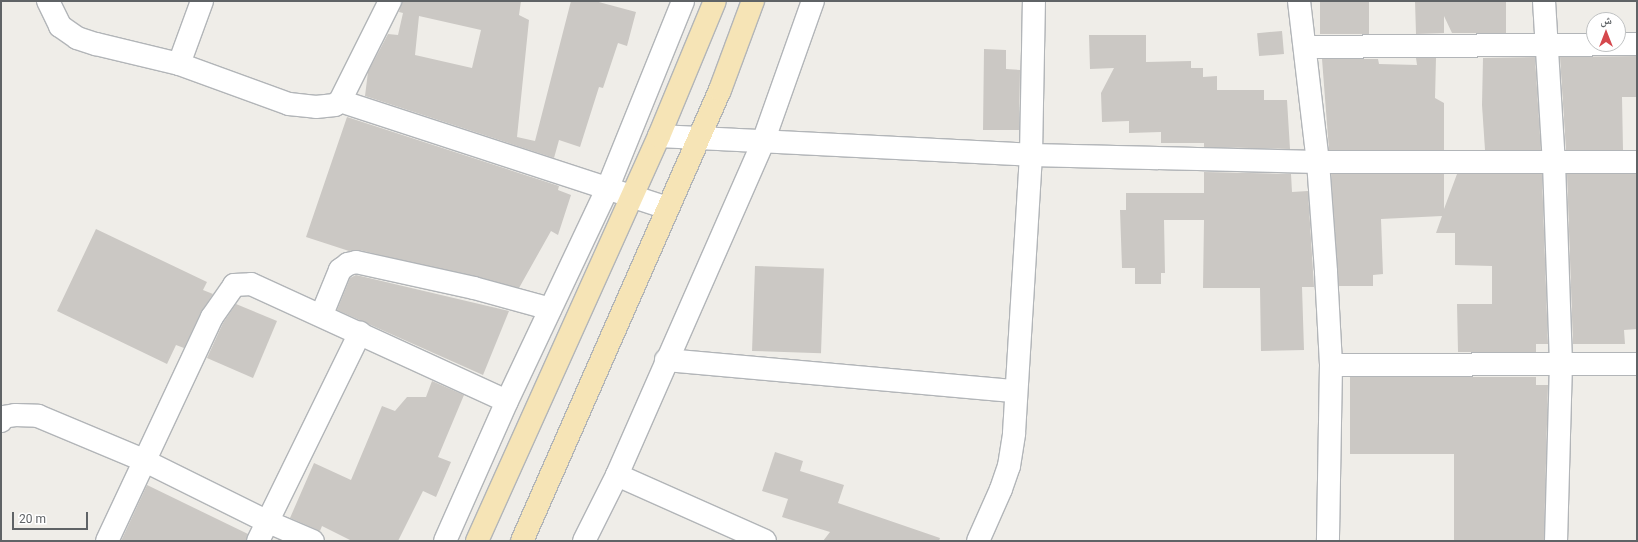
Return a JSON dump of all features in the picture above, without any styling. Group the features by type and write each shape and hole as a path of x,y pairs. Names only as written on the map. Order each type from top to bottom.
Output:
{"main road":[{"path":"477,541 659,136 715,1"},
{"path":"522,541 667,208 700,137 753,1"}],"street":[{"path":"48,1 60,26 77,38 179,64 289,104 316,107 335,105 340,101 390,1"},
{"path":"179,64 202,1"},
{"path":"445,541 507,401 608,187 683,1"},
{"path":"584,541 617,475 762,142 813,1"},
{"path":"978,541 1009,466 1016,391 1031,155 1034,1"},
{"path":"1299,1 1306,47 1318,162 1331,365 1328,541"},
{"path":"1544,1 1548,45 1554,163 1561,363 1556,541"},
{"path":"1306,47 1637,44"},
{"path":"340,101 608,187 667,208"},
{"path":"659,136 1031,155 1318,162 1637,162"},
{"path":"322,314 340,270 348,264 356,262 474,288 550,309"},
{"path":"107,541 143,460 212,317 234,285 251,284 322,314 507,401"},
{"path":"258,541 266,521 360,333"},
{"path":"666,360 1016,391"},
{"path":"1331,365 1561,363 1637,364"},
{"path":"2,419 15,415 38,416 143,460 266,521 313,541"},
{"path":"617,475 765,541"}],"building":[{"path":"402,1 521,1 519,15 529,20 517,137 535,141 571,1 595,1 636,12 627,46 618,43 603,88 599,87 580,147 559,140 554,158 365,96 368,72 388,34 398,35 403,13 399,12","holes":["419,16 481,30 472,68 415,55"]},
{"path":"1320,1 1369,1 1369,34 1320,34"},
{"path":"1415,1 1506,1 1506,33 1452,33 1444,16 1444,33 1416,34"},
{"path":"1282,31 1284,54 1259,56 1257,33"},
{"path":"1089,35 1146,35 1146,62 1191,61 1191,68 1203,68 1203,77 1217,76 1217,90 1264,90 1264,100 1287,100 1290,149 1204,147 1204,143 1161,143 1161,132 1129,133 1129,121 1102,122 1101,93 1114,68 1090,69"},
{"path":"984,49 1006,50 1006,69 1020,70 1019,130 983,130"},
{"path":"1637,56 1637,97 1622,97 1623,150 1566,150 1560,57"},
{"path":"1535,57 1541,150 1485,150 1482,105 1483,58"},
{"path":"1416,58 1436,58 1435,98 1444,103 1444,150 1329,150 1322,59 1378,59 1379,64 1417,65"},
{"path":"347,117 559,186 558,190 571,195 558,235 551,231 519,288 359,250 349,251 306,237"},
{"path":"1204,172 1291,174 1292,192 1308,191 1314,287 1302,287 1304,350 1261,351 1260,288 1203,288 1204,220 1164,220 1165,273 1161,273 1161,284 1135,284 1135,268 1122,268 1120,210 1126,210 1126,193 1204,193"},
{"path":"1331,174 1444,174 1444,209 1457,174 1542,174 1548,344 1536,344 1536,352 1458,352 1457,304 1492,304 1492,266 1455,265 1455,233 1436,233 1442,216 1381,219 1383,274 1373,275 1373,286 1339,286"},
{"path":"1567,174 1637,174 1637,329 1624,330 1625,344 1573,344"},
{"path":"96,229 207,282 203,290 213,294 201,312 184,348 176,345 167,364 57,311"},
{"path":"755,266 824,268 821,353 752,351"},
{"path":"356,275 509,311 483,375 337,310 350,278"},
{"path":"236,304 277,321 253,378 207,358 223,323"},
{"path":"1350,377 1536,377 1536,385 1548,385 1544,541 1454,541 1454,454 1350,454"},
{"path":"432,381 464,395 438,457 451,462 436,497 423,491 398,541 352,541 322,526 320,531 290,518 314,463 351,480 382,406 395,411 407,397 426,397"},
{"path":"775,452 803,461 800,471 844,485 838,503 940,538 939,541 823,541 830,532 782,517 788,499 762,491"},
{"path":"147,485 248,534 246,541 121,541"}]}
